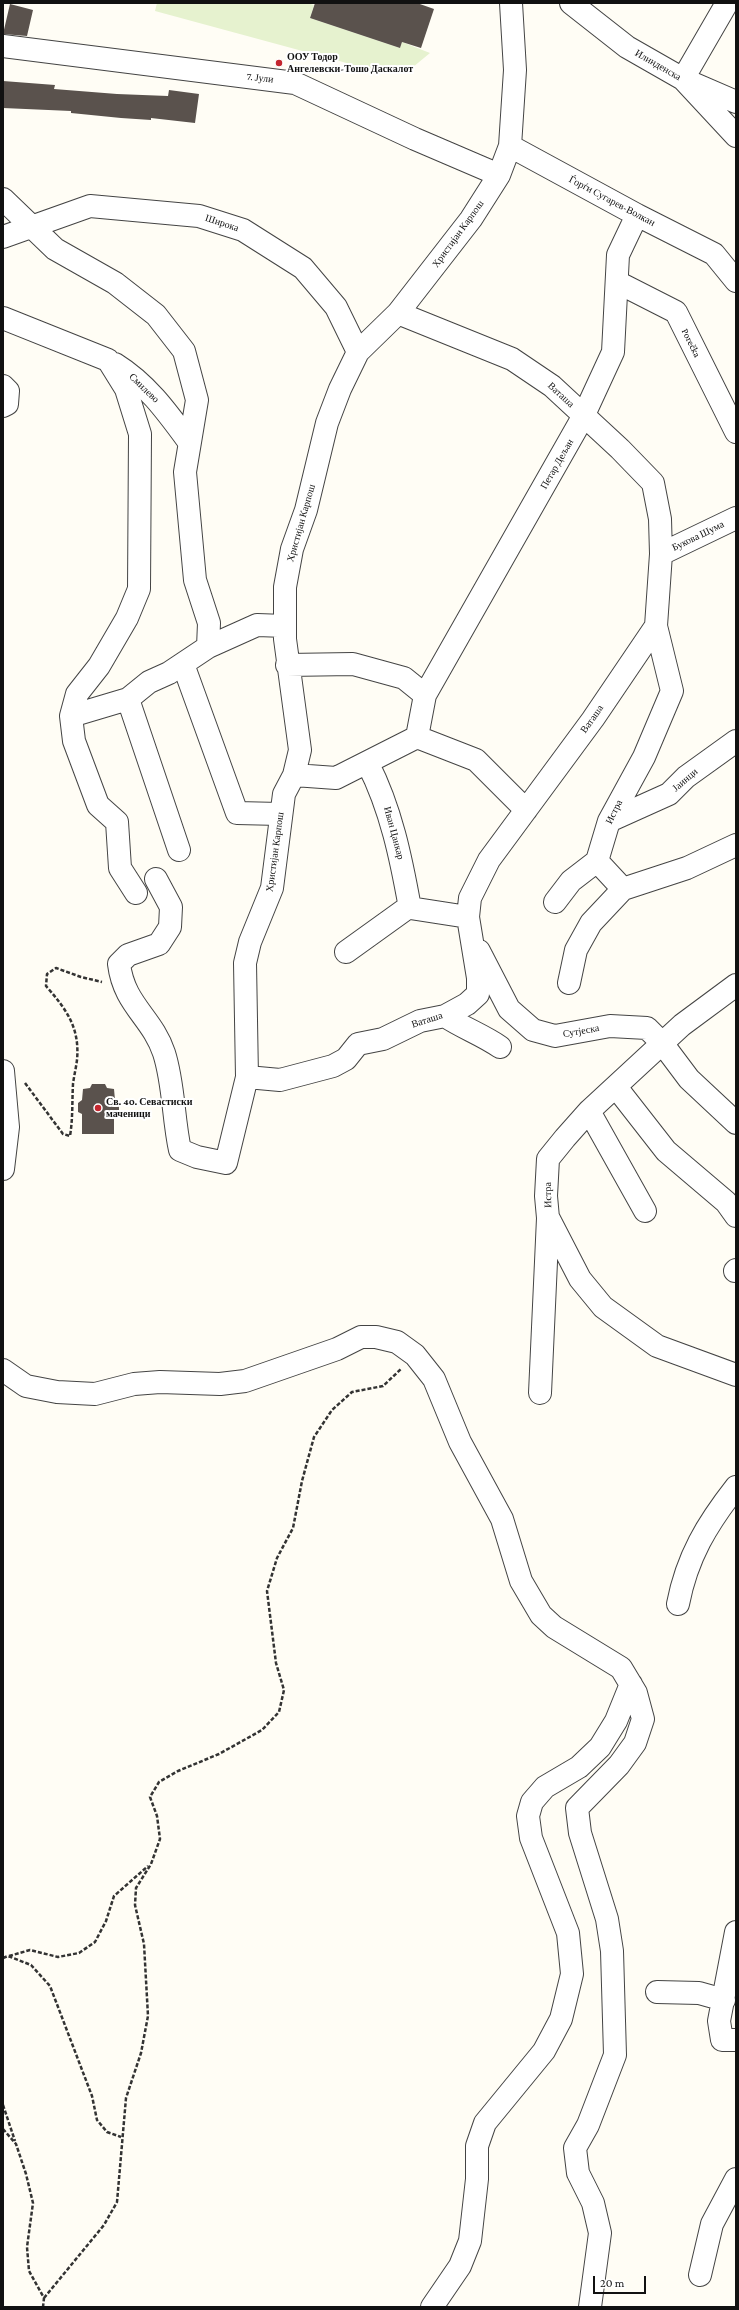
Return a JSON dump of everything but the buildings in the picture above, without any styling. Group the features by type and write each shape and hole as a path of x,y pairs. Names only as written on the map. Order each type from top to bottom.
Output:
{"street":[{"name":"Христијан Карпош","path":"123,986 137,1010 152,1028 164,1053 174,1124 180,1150 197,1157 226,1163 247,1077 245,963 250,942 272,888 280,814 284,794 294,776 300,750 287,665 285,626 285,587 292,550 306,510 327,423 340,389 358,352 398,313 471,219 498,175 510,146 515,70 511,3"},
{"name":"Илинденска","path":"571,3 627,47 682,79 736,136"},
{"path":"727,3 682,79 736,102"},
{"name":"7. Јули","path":"3,46 294,83 498,175"},
{"name":"Ѓорѓи Сугарев-Волкан","path":"510,146 637,215 714,254 736,281"},
{"path":"3,199 56,249 115,283 156,315 184,351 197,400 188,442 185,472 195,580 209,622 208,647"},
{"name":"Широка","path":"3,237 34,227 61,214 90,206 199,216 243,230 303,268 336,307 358,352"},
{"name":"Петар Дељан","path":"417,737 425,695 584,417 613,352 618,255 637,215"},
{"name":"Ѓорѓи Сугарев-Волкан","path":"714,254 736,254"},
{"name":"Porečka","path":"617,282 676,312 736,432"},
{"name":"Ваташа","path":"247,1077 280,1080 333,1066 346,1059 358,1044 383,1039 420,1021 445,1016 466,1004 478,994 478,978 470,926 470,898 489,860 593,719 656,626 660,554 660,519 653,483 620,448 584,417 552,386 512,359 398,313"},
{"name":"Смилево","path":"3,318 87,350 108,360 129,373 155,396 188,442"},
{"path":"108,360 126,390 140,434 139,588 127,618 99,666 77,694 71,716 74,741 98,805 117,822 120,868 136,893"},
{"path":"3,386 8,391 7,404 3,406"},
{"name":"Букова Шума","path":"660,554 736,518"},
{"path":"71,716 128,699 149,682 183,664 208,647 257,625 285,626"},
{"name":"Истра","path":"597,861 609,821 644,757 672,691 656,626"},
{"path":"183,664 237,813 280,814"},
{"path":"287,665 353,664 404,678 425,695"},
{"path":"128,699 179,850"},
{"path":"294,776 336,778 368,764 417,737 476,760 526,810"},
{"name":"Јаинци","path":"609,821 669,794 686,777 736,742"},
{"name":"Иван Цанкар","path":"368,764 381,790 399,846 410,906"},
{"path":"569,983 576,950 591,923 623,890 687,868 736,845"},
{"path":"555,902 571,881 597,861 623,890"},
{"path":"123,986 119,964 128,955 159,944 170,927 171,907 156,879"},
{"path":"346,952 410,906 410,908 470,926"},
{"name":"Сутјеска","path":"470,926 510,1009 533,1030 555,1036 610,1026 654,1036"},
{"name":"Истра","path":"540,1393 548,1218 546,1196 548,1159 589,1111 616,1087 654,1036 682,1025 736,985"},
{"path":"445,1016 460,1026 485,1036 500,1047"},
{"path":"654,1036 689,1079 736,1123"},
{"path":"3,1071 8,1127 3,1169"},
{"path":"616,1087 666,1151 726,1202 736,1216"},
{"path":"589,1111 645,1211"},
{"path":"548,1218 580,1279 603,1307 657,1346 736,1375"},
{"path":"3,1370 26,1386 57,1392 95,1394 134,1384 160,1382 220,1384 245,1381 337,1349 361,1337 376,1337 397,1342 415,1355 434,1379 460,1442 502,1519 521,1581 541,1615 554,1627 621,1668 636,1693 643,1719 635,1743 619,1765 577,1808 580,1833 607,1919 612,1951 615,2054 588,2125 575,2148 578,2173 594,2203 600,2233 590,2307"},
{"path":"678,1604 683,1576 693,1554 716,1512 736,1487"},
{"path":"432,2307 460,2266 470,2241 477,2179 476,2146 485,2123 544,2051 561,2019 572,1974 568,1933 531,1838 528,1816 532,1802 546,1787 578,1767 600,1747 616,1721 631,1684"},
{"path":"736,1932 719,2021 722,2040 736,2040"},
{"path":"657,1992 699,1993 724,2000"},
{"path":"700,2275 712,2224 736,2179"}],"path":[{"path":"3,1071 24,1081 63,1134 70,1136 73,1122 73,1084 77,1059 75,1028 63,1006 46,986 47,974 56,968 81,977 123,986"},
{"path":"43,2307 44,2298 104,2226 117,2202 126,2098 141,2053 148,2016 144,1944 134,1905 136,1888 151,1864 160,1839 157,1816 150,1797 159,1782 178,1771 219,1754 262,1730 279,1712 284,1690 276,1663 267,1591 277,1558 294,1528 302,1480 314,1437 332,1410 352,1392 383,1386 415,1355"},
{"path":"3,1958 30,1950 58,1957 79,1954 95,1942 106,1921 114,1896 151,1864"},
{"path":"8,1956 31,1965 50,1986 92,2096 97,2120 107,2132 122,2137"},
{"path":"3,2105 26,2174 33,2202 27,2247 29,2271 44,2298"},
{"path":"3,2129 16,2144"}],"green space":[{"path":"157,3 308,3 314,5 310,18 400,48 402,42 430,53 407,72 365,68 155,11"}],"place":[{"name":"ООУ Тодор Ангелевски-Тошо Даскалот","path":"279,63"},
{"name":"Св. 40. Севастиски маченици","path":"98,1108"}]}
